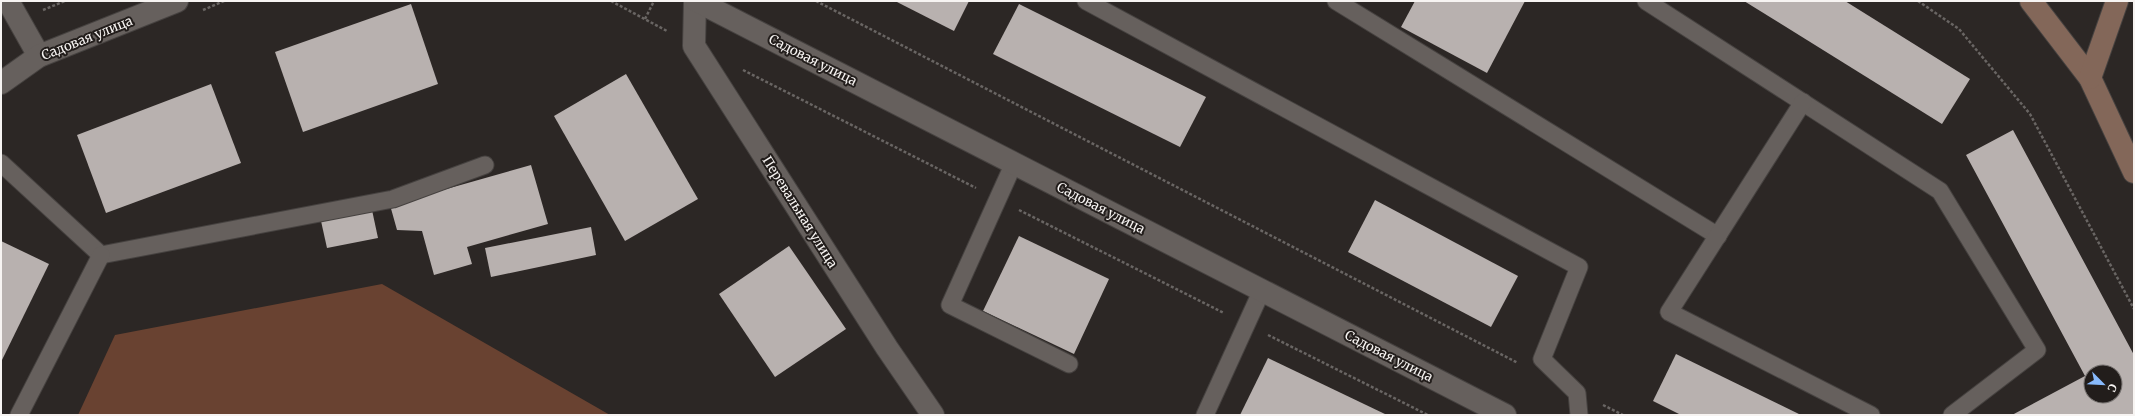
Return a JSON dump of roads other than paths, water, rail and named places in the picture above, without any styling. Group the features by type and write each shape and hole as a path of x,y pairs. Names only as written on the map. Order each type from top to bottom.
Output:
{"main road":[{"path":"2031,1 2090,78 2134,172"},
{"path":"2090,78 2117,1"}],"street":[{"path":"8,1 39,56"},
{"name":"Садовая улица","path":"1,83 39,56 177,1"},
{"name":"Садовая улица","path":"696,1 1505,415"},
{"name":"Перевальная улица","path":"696,1 694,46 887,348 933,415"}],"lane":[{"path":"1086,1 1579,267 1542,359 1577,393 1579,415"},
{"path":"1336,1 1718,236"},
{"path":"1646,1 1940,191 2037,350 1952,415"},
{"path":"1803,102 1669,312 1871,415"},
{"path":"1,163 101,256"},
{"path":"1014,163 950,305 1069,364"},
{"path":"101,256 393,199 485,165"},
{"path":"19,415 101,256"},
{"path":"1205,415 1262,290"}]}
